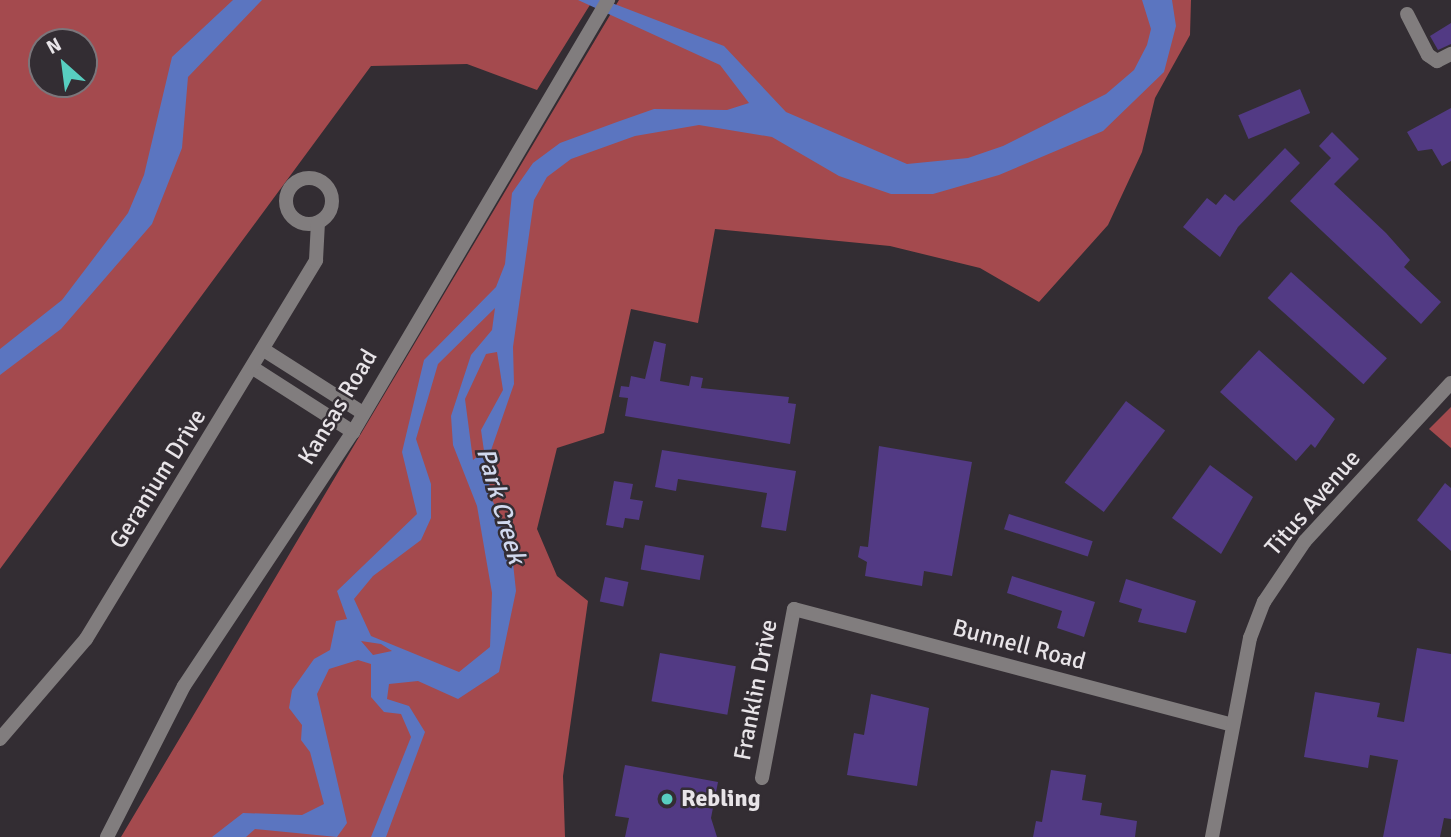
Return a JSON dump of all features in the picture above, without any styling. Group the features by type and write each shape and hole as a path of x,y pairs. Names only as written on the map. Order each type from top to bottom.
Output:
{"street":[{"name":"Kansas Road","path":"107,837 184,687 353,432 608,0"},
{"path":"1407,14 1428,55 1437,61 1451,54"},
{"name":"Geranium Drive","path":"0,740 70,662 253,368 316,260 318,223"},
{"path":"264,350 363,413"},
{"path":"253,368 353,432"},
{"name":"Titus Avenue","path":"1212,837 1250,638 1274,583 1305,541 1451,383"},
{"name":"Bunnell Road","path":"794,609 1232,725"},
{"name":"Franklin Drive","path":"762,778 794,609"}],"shaded area":[{"path":"0,0 593,0 537,90 467,64 371,66 0,569"},
{"path":"619,0 1191,0 1190,35 1155,98 1142,152 1108,225 1039,302 980,268 890,246 715,229 698,323 631,309 604,433 557,448 537,529 557,576 588,601 563,776 565,837 121,837"},
{"path":"1451,407 1451,448 1429,429"}],"water":[{"path":"233,0 262,0 188,77 182,148 152,224 61,329 0,375 0,349 62,300 128,213 144,175 172,57"},
{"path":"578,0 604,0 724,46 786,112 907,164 968,158 1003,146 1106,94 1134,70 1147,45 1151,29 1142,0 1172,0 1176,26 1164,72 1103,131 999,175 933,194 891,194 839,176 772,137 699,125 635,136 571,159 547,177 534,200 513,347 514,384 488,459 490,496 510,535 516,591 499,672 458,699 418,681 389,684 387,699 409,706 425,732 386,837 371,837 411,737 401,714 384,712 371,697 371,664 358,660 329,669 317,694 347,823 337,837 255,829 246,837 212,837 243,813 302,815 324,804 310,752 301,740 302,725 289,708 292,690 314,659 330,650 336,621 347,619 337,591 417,514 402,452 424,360 496,287 505,264 512,193 533,163 560,143 654,109 727,110 749,103 720,65","holes":["495,308 492,330 471,355 451,416 453,445 477,506 492,593 490,647 459,672 371,636 354,599 373,576 421,540 431,518 431,484 416,439 438,364","497,352 503,390 481,430 484,451 473,460 465,399 486,354","361,641 381,644 392,651 373,655"]}],"building":[{"path":"1451,23 1451,44 1438,50 1430,36"},
{"path":"1300,89 1310,113 1248,139 1238,115"},
{"path":"1451,108 1451,161 1442,166 1432,149 1418,151 1407,132"},
{"path":"1332,132 1359,159 1334,184 1386,233 1410,260 1404,267 1441,302 1421,324 1290,201 1331,158 1319,146"},
{"path":"1285,148 1300,163 1238,227 1220,257 1183,227 1207,198 1216,205 1225,194 1234,201"},
{"path":"1291,272 1387,358 1363,384 1268,298"},
{"path":"654,341 666,344 660,381 689,386 691,376 703,378 701,388 789,397 788,403 796,404 790,444 625,416 628,398 619,397 621,386 629,387 631,376 645,379"},
{"path":"1259,350 1335,419 1315,448 1311,444 1296,461 1220,392"},
{"path":"1126,401 1165,430 1104,512 1065,482"},
{"path":"879,446 972,462 952,576 924,571 922,586 865,576 867,562 858,557 860,546 868,547"},
{"path":"662,450 796,471 786,531 761,527 767,493 678,479 676,491 655,487"},
{"path":"1210,465 1253,497 1221,554 1172,518"},
{"path":"614,481 633,484 630,499 643,501 639,520 625,518 623,528 606,525"},
{"path":"1445,483 1451,488 1451,551 1417,520"},
{"path":"1009,514 1093,541 1088,556 1004,529"},
{"path":"645,545 704,555 700,580 641,570"},
{"path":"1012,576 1095,602 1084,637 1057,628 1062,611 1007,593"},
{"path":"605,577 628,582 623,606 600,601"},
{"path":"1126,579 1196,601 1186,633 1138,622 1142,609 1119,602"},
{"path":"1417,648 1451,654 1451,819 1444,818 1440,837 1383,837 1398,760 1370,755 1368,768 1304,757 1315,692 1380,703 1377,717 1404,722"},
{"path":"660,653 736,666 727,715 651,701"},
{"path":"871,694 929,708 917,786 847,775 854,733 864,735"},
{"name":"Rebling","path":"625,765 718,782 711,818 717,837 625,837 629,818 615,816"},
{"path":"1051,770 1086,775 1082,800 1102,803 1100,815 1137,821 1135,837 1033,837 1036,821 1042,822"}],"place":[{"name":"Rebling","path":"667,799"}],"water label":[{"name":"Park Creek","path":"500,506"}]}
